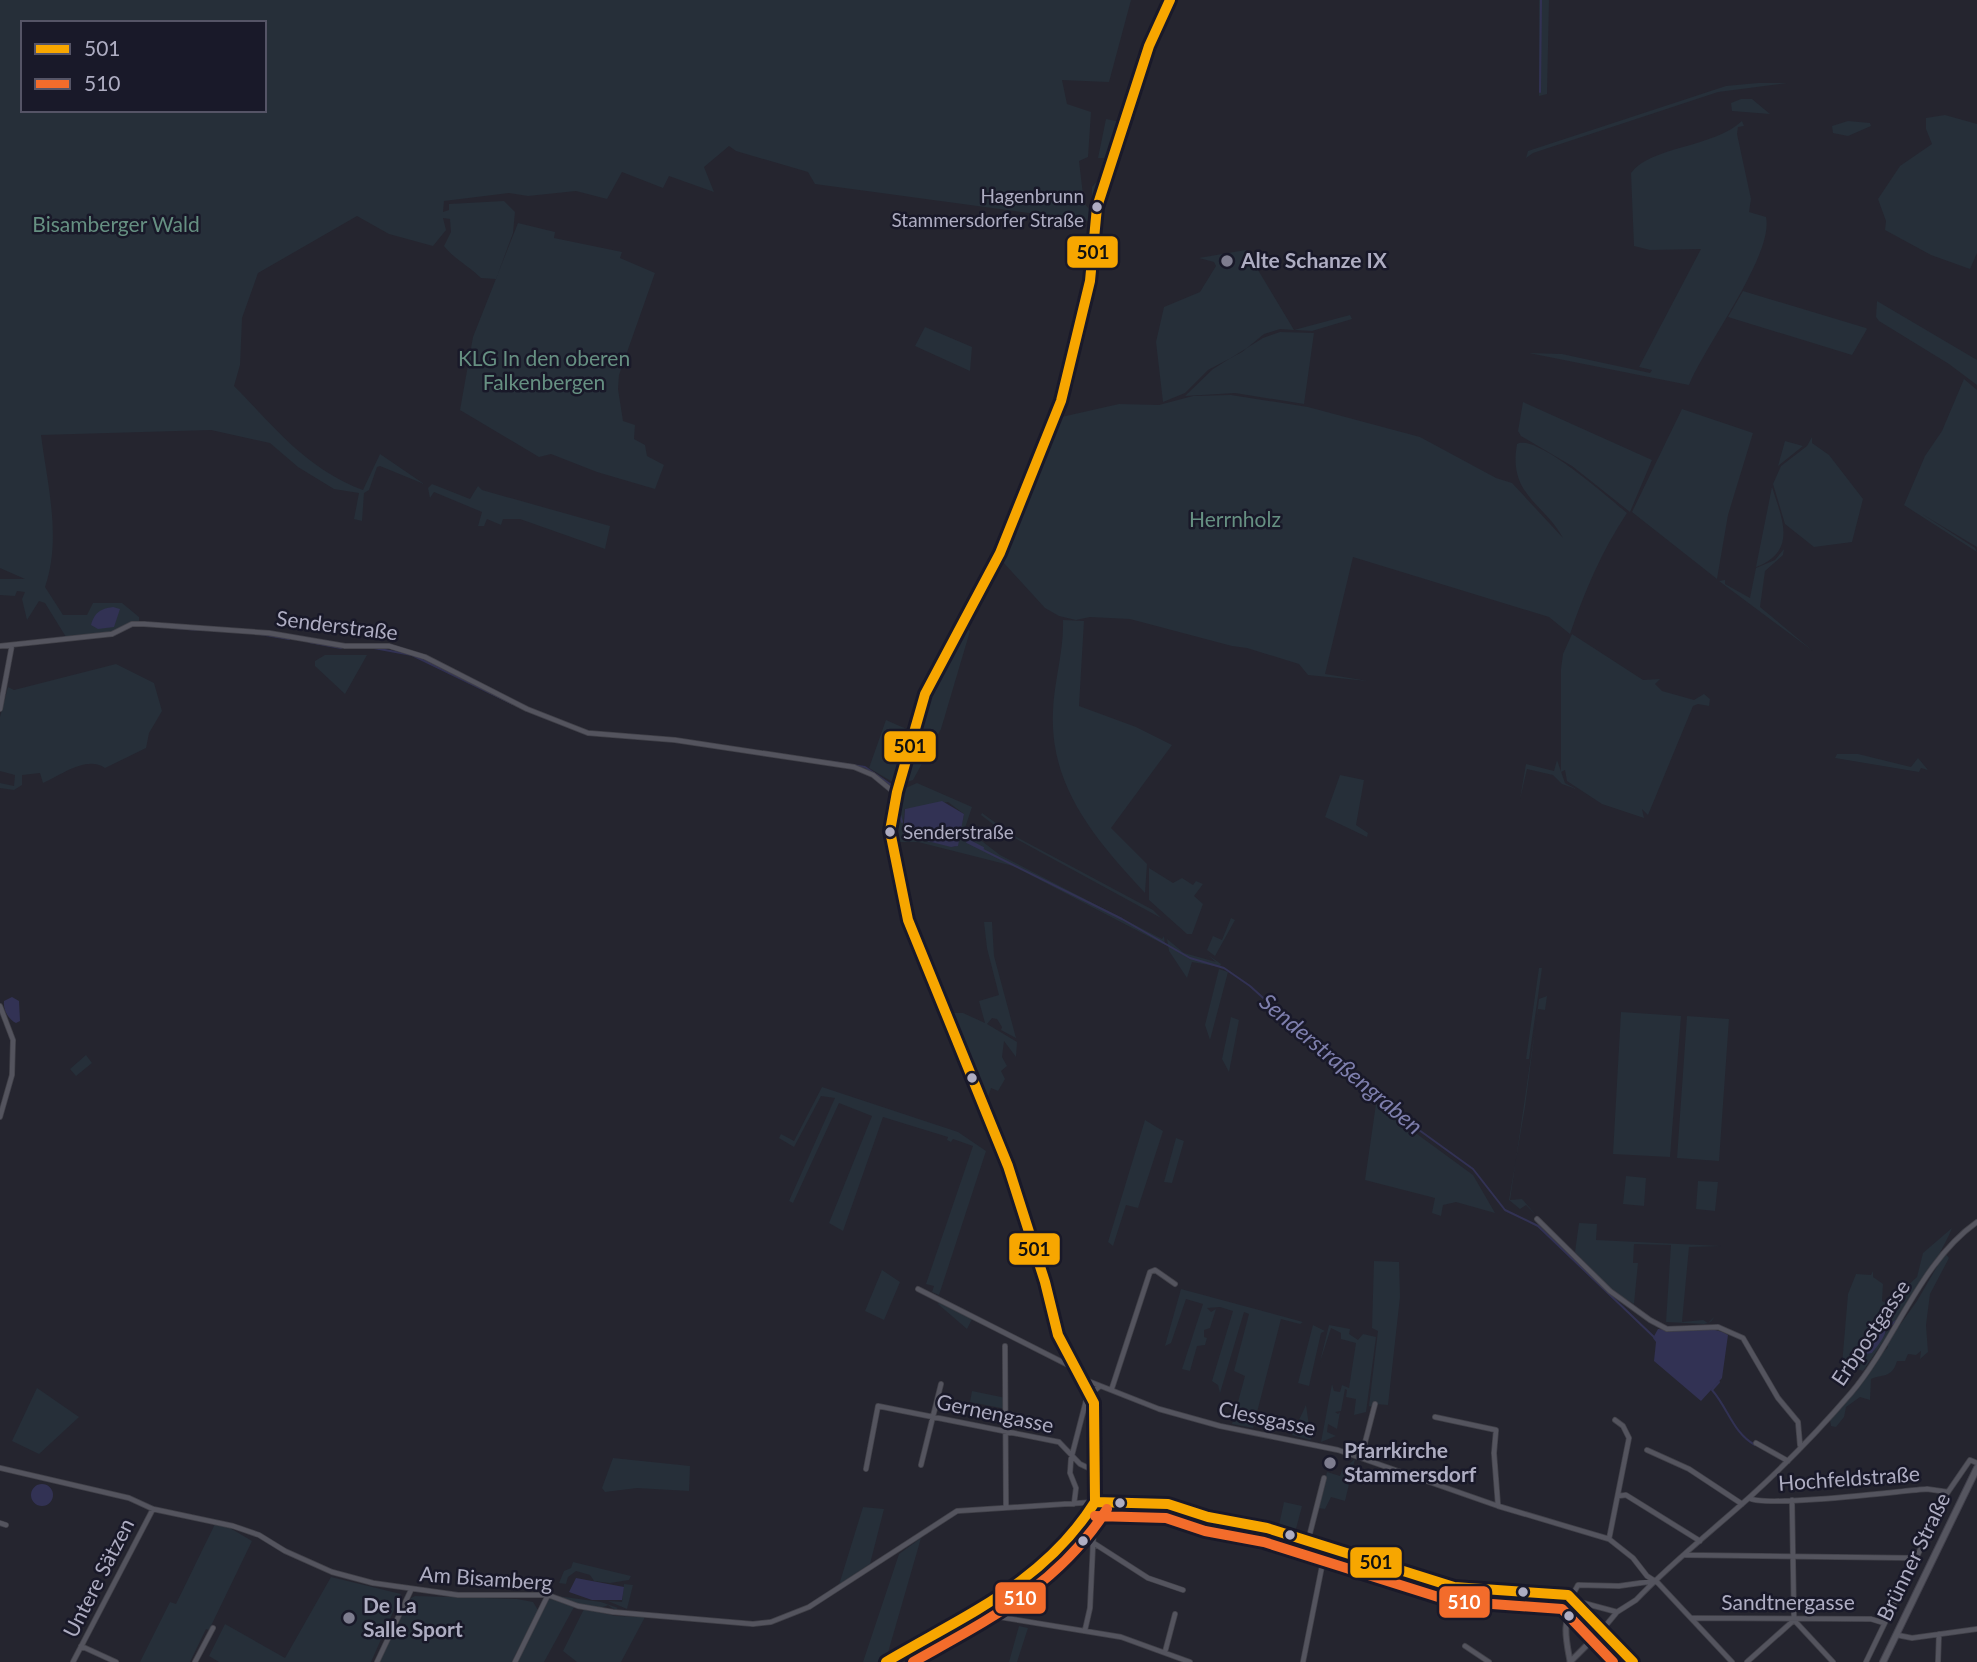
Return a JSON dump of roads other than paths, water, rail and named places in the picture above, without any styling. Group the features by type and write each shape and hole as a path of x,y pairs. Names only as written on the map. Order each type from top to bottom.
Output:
{"main road":[{"name":"Brünner Straße","path":"1883,1662 1977,1465"},
{"path":"886,1662 1028,1576 1063,1547 1095,1502 1155,1502 1266,1528 1454,1587 1546,1591 1573,1600 1633,1662"}],"street":[{"path":"1085,1630 1090,1608 1091,1539 1095,1502 1094,1403 1054,1325 1045,1282 1008,1166 908,920 890,832 897,790 925,694 1000,553 1061,401 1087,292 1093,231 1101,192 1149,46 1170,0"},
{"name":"Senderstraße","path":"0,646 112,634 132,624 144,624 268,633 345,646 389,646 425,657 527,709 588,733 667,739 854,767 897,790"},
{"path":"0,709 12,645"},
{"path":"0,1006 13,1040 12,1075 0,1117"},
{"path":"1536,1219 1610,1291 1650,1320 1667,1329 1718,1327 1743,1338 1778,1398 1798,1422 1800,1446"},
{"name":"Erbpostgasse","path":"1601,1631 1617,1612 1628,1608 1788,1461 1854,1390 1942,1253 1977,1222"},
{"path":"1112,1388 1152,1270 1175,1284"},
{"path":"918,1289 1077,1370"},
{"path":"1005,1346 1006,1506 1095,1502"},
{"name":"Clessgasse","path":"1083,1379 1112,1388 1160,1409 1220,1426 1313,1444 1498,1506 1609,1539 1633,1558 1732,1662"},
{"path":"920,1465 930,1417 941,1384"},
{"path":"1074,1504 1076,1486 1070,1469 1072,1455 1087,1397 1100,1386"},
{"path":"1361,1458 1375,1404"},
{"name":"Gernengasse","path":"866,1469 878,1406 1059,1442 1083,1466 1095,1471"},
{"path":"1435,1417 1496,1430 1494,1453 1498,1506"},
{"path":"1609,1539 1629,1438 1623,1426 1615,1420"},
{"path":"1756,1443 1788,1461"},
{"path":"1647,1450 1689,1469 1742,1504"},
{"name":"Hochfeldstraße","path":"1749,1497 1755,1501 1927,1489 1948,1492 1970,1460 1977,1465"},
{"name":"Am Bisamberg","path":"0,1468 119,1495 153,1509 242,1528 332,1572 411,1590 458,1595 548,1595 578,1606 613,1612 753,1624 771,1622 809,1607 957,1511 1006,1506"},
{"path":"1308,1541 1324,1478"},
{"path":"1968,1486 1977,1487"},
{"name":"Brünner Straße","path":"1866,1662 1948,1492"},
{"path":"1618,1496 1626,1495 1700,1541"},
{"path":"1792,1500 1794,1620 1833,1662"},
{"name":"Untere Sätzen","path":"73,1662 153,1509"},
{"path":"1220,1519 1241,1534 1261,1542 1324,1556 1368,1560"},
{"path":"0,1523 6,1525"},
{"path":"1076,1531 1148,1578 1183,1590"},
{"path":"1685,1555 1915,1559"},
{"path":"1303,1662 1324,1556"},
{"path":"1570,1662 1564,1637 1569,1610 1578,1585 1619,1586 1655,1581"},
{"path":"377,1662 411,1590"},
{"path":"514,1662 548,1595"},
{"path":"1573,1600 1617,1612"},
{"path":"969,1612 1121,1637 1190,1662"},
{"path":"1165,1652 1175,1614"},
{"name":"Sandtnergasse","path":"1691,1618 1871,1619 1884,1623"},
{"path":"1747,1662 1794,1620"},
{"path":"195,1662 213,1628"},
{"path":"1897,1635 1906,1639 1977,1629"},
{"path":"1570,1662 1601,1631"},
{"path":"1938,1662 1939,1634"},
{"path":"82,1646 116,1662"},
{"path":"1465,1646 1489,1662"}],"waterway":[{"path":"1540,92 1541,0"},
{"name":"Senderstraßengraben","path":"176,628 199,630"},
{"name":"Senderstraßengraben","path":"260,634 289,639"},
{"name":"Senderstraßengraben","path":"309,642 341,648"},
{"name":"Senderstraßengraben","path":"350,648 369,648"},
{"name":"Senderstraßengraben","path":"374,648 412,655 513,704"},
{"name":"Senderstraßengraben","path":"826,761 865,767 903,793 899,811 902,822"},
{"path":"889,817 892,797"},
{"name":"Senderstraßengraben","path":"960,836 983,848"},
{"name":"Senderstraßengraben","path":"967,842 1122,919 1190,958 1224,968 1250,986 1372,1096 1473,1169 1505,1210 1538,1226 1655,1338"},
{"path":"1886,1329 1897,1320"},
{"name":"Senderstraßengraben","path":"1719,1382 1712,1390 1741,1434 1755,1445"}],"place":[{"name":"Hagenbrunn Stammersdorfer Straße","path":"1097,207"},
{"name":"Alte Schanze IX","path":"1227,261"},
{"name":"Senderstraße","path":"890,832"},
{"name":"Pfarrkirche Stammersdorf","path":"1330,1463"},
{"name":"De La Salle Sport","path":"349,1618"}],"park label":[{"name":"Bisamberger Wald","path":"116,225"},
{"name":"KLG In den oberen Falkenbergen","path":"544,371"},
{"name":"Herrnholz","path":"1235,520"}]}
